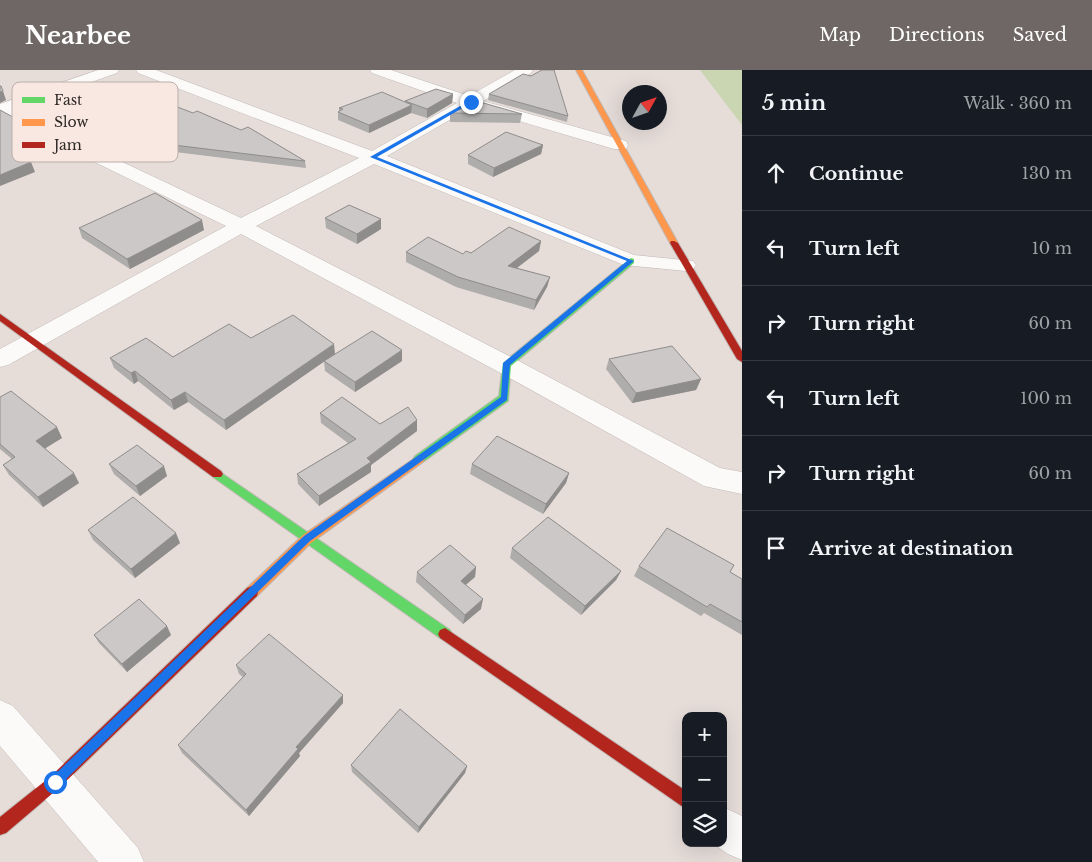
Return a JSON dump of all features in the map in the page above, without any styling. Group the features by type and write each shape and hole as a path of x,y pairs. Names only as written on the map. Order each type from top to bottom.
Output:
{"street":[{"path":"78,82 112,70"},
{"path":"143,70 175,82"},
{"path":"377,70 471,102 620,145"},
{"path":"0,359 241,226 373,157 526,70"},
{"path":"579,70 686,265 742,358"},
{"path":"178,83 373,157 631,261 686,265"},
{"path":"0,109 12,105"},
{"path":"0,109 12,115"},
{"path":"109,162 241,226 506,365 714,478 742,482"},
{"path":"0,828 55,782 307,539 504,398 506,365 631,261"},
{"path":"0,317 307,539 682,798"},
{"path":"0,718 124,862"},
{"path":"727,830 742,840"}],"green space":[{"path":"700,70 742,70 742,125"}],"building":[{"path":"542,70 554,70 568,116 489,94 523,74 531,76"},
{"path":"436,89 453,94 427,109 405,101"},
{"path":"382,92 412,105 369,125 338,112 343,109 339,108"},
{"path":"473,100 522,114 450,113"},
{"path":"178,107 193,113 197,111 241,130 248,127 305,161 178,146"},
{"path":"0,110 12,116 12,162 31,162 0,175"},
{"path":"506,132 543,145 494,168 468,155"},
{"path":"155,193 202,220 127,259 79,228"},
{"path":"349,205 381,219 357,234 325,218"},
{"path":"509,227 541,241 508,266 550,277 536,300 458,277 406,252 428,237 463,254 466,251 471,253"},
{"path":"293,315 334,344 224,420 185,392 171,400 135,371 131,373 110,358 146,338 173,357 229,324 251,338"},
{"path":"372,331 402,350 355,382 324,361"},
{"path":"672,346 701,379 636,393 609,359"},
{"path":"11,391 57,427 36,441 74,473 38,497 3,465 15,457 0,444 0,397"},
{"path":"342,397 380,424 408,407 417,420 367,458 371,462 319,496 297,474 356,439 320,413"},
{"path":"497,436 569,473 546,504 472,464"},
{"path":"137,445 164,466 136,486 109,464"},
{"path":"133,497 176,533 131,569 88,530"},
{"path":"548,517 621,571 585,606 512,548"},
{"path":"667,528 734,565 730,572 742,579 742,622 710,604 707,607 639,566"},
{"path":"450,545 476,567 461,581 483,599 465,615 417,572"},
{"path":"139,599 167,626 122,664 94,635"},
{"path":"269,634 343,695 296,747 298,749 246,810 178,745 246,674 236,665"},
{"path":"400,709 467,766 419,827 351,765"}],"traffic: fast":[{"path":"419,459 504,398 506,365 631,261"},
{"path":"217,474 445,634"}],"traffic: slow":[{"path":"579,70 674,243"},
{"path":"252,592 307,539 419,459"}],"traffic: jam":[{"path":"674,243 742,359"},
{"path":"0,317 217,474"},
{"path":"0,827 55,782 252,592"},
{"path":"445,634 682,798"}],"route":[{"path":"55,782 307,539 504,398 506,365 631,261 373,157 471,102"}]}
